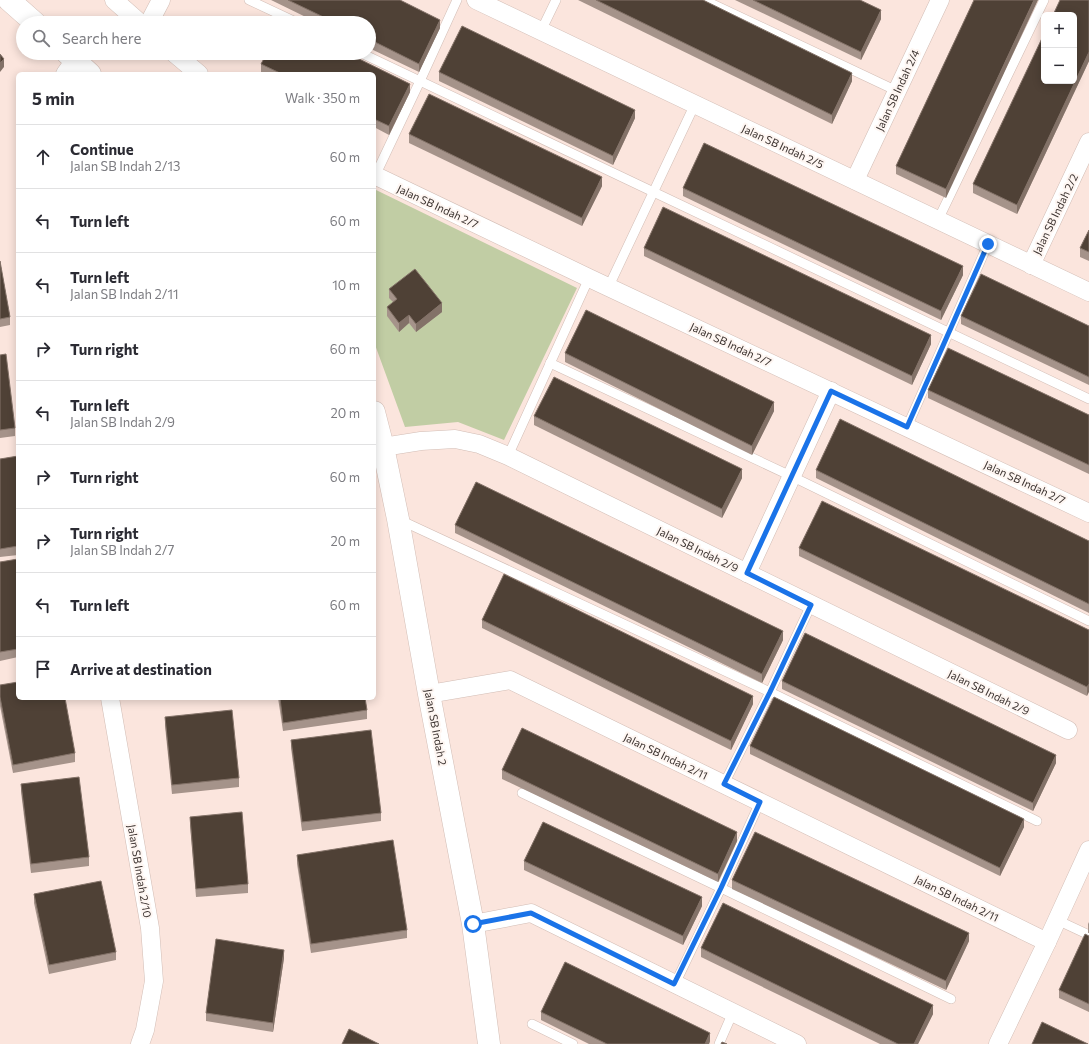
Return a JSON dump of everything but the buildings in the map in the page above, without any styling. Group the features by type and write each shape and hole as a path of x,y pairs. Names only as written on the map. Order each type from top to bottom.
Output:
{"street":[{"path":"9,0 27,16"},
{"path":"114,0 132,16"},
{"path":"153,16 161,0"},
{"name":"Jalan SB Indah 2/5","path":"476,0 1089,292"},
{"name":"Jalan SB Indah 2/4","path":"854,180 897,91 934,2"},
{"path":"182,60 196,72"},
{"name":"Jalan SB Indah 2/2","path":"1030,265 1089,142"},
{"name":"Jalan SB Indah 2/7","path":"376,176 1089,513"},
{"path":"747,573 831,391"},
{"name":"Jalan SB Indah 2","path":"376,420 398,519 429,694 473,924 489,1044"},
{"name":"Jalan SB Indah 2/9","path":"383,447 421,440 455,439 479,444 508,456 1068,730"},
{"name":"Jalan SB Indah 2/11","path":"429,694 510,680 1047,942"},
{"name":"Jalan SB Indah 2/10","path":"110,700 150,928 154,982 145,1030 140,1044"},
{"path":"998,1044 1089,850"},
{"path":"473,924 531,913 797,1044"}],"lane":[{"path":"249,0 283,16"},
{"path":"376,174 457,0"},
{"path":"541,31 556,0"},
{"path":"704,0 897,91"},
{"path":"938,220 1044,0"},
{"path":"376,60 1089,399"},
{"path":"609,286 695,104"},
{"path":"907,427 988,244"},
{"path":"508,456 589,278"},
{"path":"550,363 791,476 1089,621"},
{"path":"398,519 770,692 1037,821"},
{"path":"724,784 811,605"},
{"path":"522,793 951,999"},
{"path":"674,984 721,888 760,802"},
{"path":"1057,920 1089,935"},
{"path":"719,1044 733,1012"},
{"path":"532,1024 573,1044"}],"green space":[{"path":"376,190 577,288 504,440 458,422 405,427 376,347"}],"route":[{"path":"473,924 531,913 674,984 721,888 760,802 724,784 811,605 747,573 831,391 907,427 988,244"}]}
